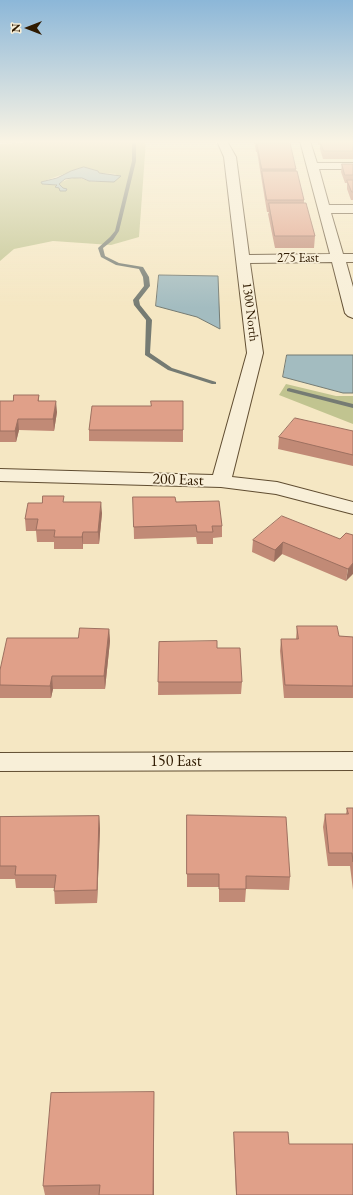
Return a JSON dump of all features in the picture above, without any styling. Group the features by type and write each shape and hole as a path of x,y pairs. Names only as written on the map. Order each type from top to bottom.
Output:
{"street":[{"name":"1300 North","path":"221,481 255,353 235,197"},
{"path":"320,197 353,313"},
{"path":"323,209 353,209"},
{"name":"275 East","path":"243,258 353,258"},
{"name":"200 East","path":"0,475 221,481 277,488 353,508"},
{"name":"150 East","path":"0,762 353,761"}],"green space":[{"path":"0,197 142,197 139,237 111,245 53,241 14,249 0,261"},
{"path":"286,384 336,396 353,396 353,424 279,395"}],"water":[{"path":"159,275 218,276 220,329 197,317 156,306"},
{"path":"287,355 353,355 353,393 343,393 283,377"}],"building":[{"path":"266,197 303,197 304,200 267,200"},
{"path":"269,203 306,203 315,236 275,236"},
{"path":"14,395 39,395 38,401 56,401 53,419 18,419 15,431 0,431 0,401 13,401"},
{"path":"151,401 183,401 183,430 89,430 92,406 151,406"},
{"path":"295,418 353,431 353,455 279,437"},
{"path":"43,496 64,496 63,502 101,502 98,532 83,532 82,537 54,537 55,530 36,530 38,519 25,519 28,503 42,503"},
{"path":"133,497 175,497 176,502 219,501 222,526 212,526 213,532 197,532 196,525 134,527"},
{"path":"282,516 340,539 346,533 353,535 353,563 348,569 283,542 275,550 253,540"},
{"path":"297,626 337,626 339,636 353,637 353,686 285,685 281,639 298,639"},
{"path":"80,628 109,629 104,676 52,676 50,686 0,685 0,670 7,638 78,638"},
{"path":"217,641 217,648 240,648 242,682 158,682 159,642"},
{"path":"347,808 353,808 353,862 352,853 329,853 325,814 348,814"},
{"path":"187,815 286,817 290,877 246,876 246,889 219,889 219,874 187,874"},
{"path":"99,816 97,890 54,891 56,875 15,875 16,866 0,866 0,817"},
{"path":"154,1092 153,1195 99,1195 100,1185 43,1186 51,1093"},
{"path":"234,1132 288,1132 289,1144 353,1144 353,1195 237,1195"}],"waterway":[{"path":"125,197 117,231 100,248 103,257 118,264 141,268 146,277 147,286 136,300 137,305 149,320 147,354 170,369 214,383"},
{"path":"289,390 353,406"}]}
